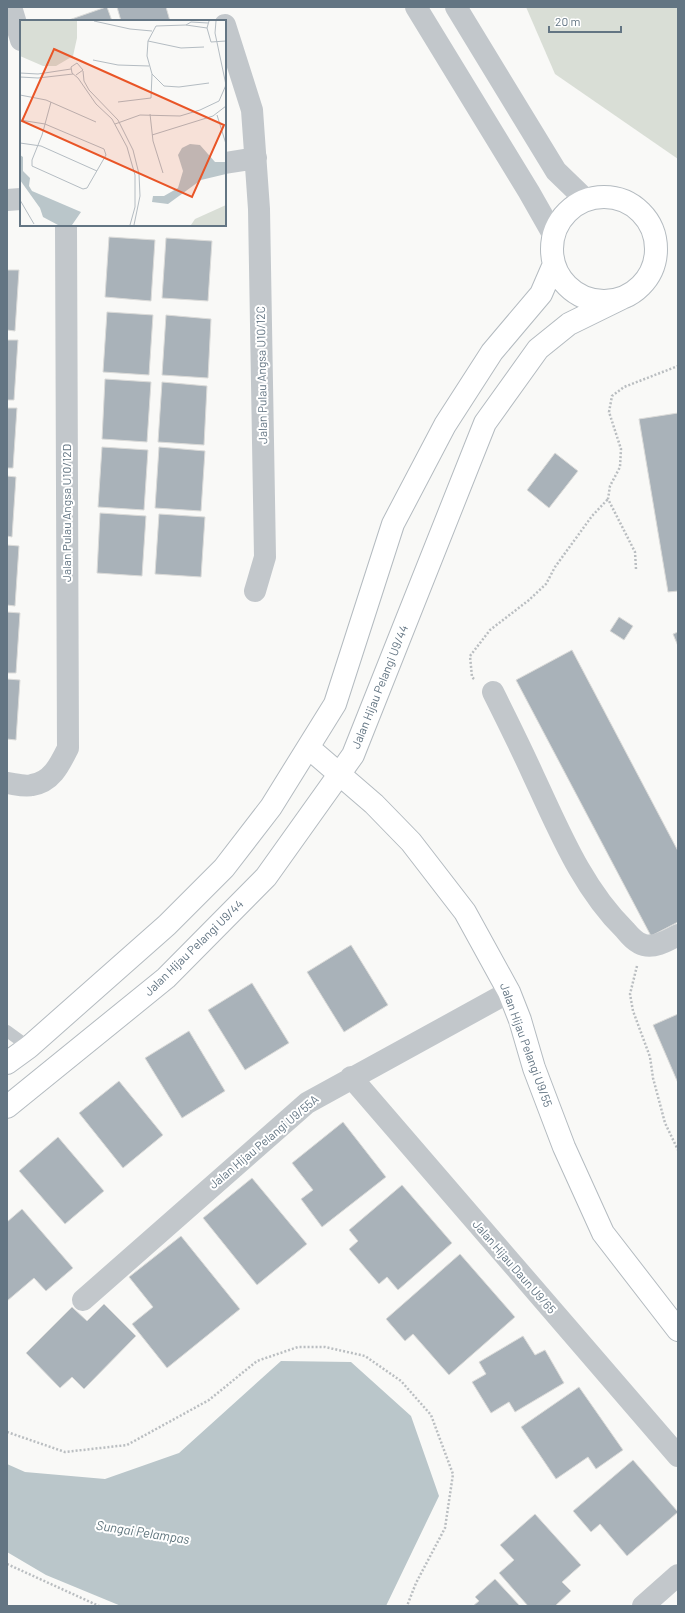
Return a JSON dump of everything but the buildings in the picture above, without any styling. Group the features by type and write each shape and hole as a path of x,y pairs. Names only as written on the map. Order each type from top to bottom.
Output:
{"street":[{"path":"11,7 20,37"},
{"path":"219,7 224,20"},
{"path":"416,7 529,192 554,236"},
{"path":"456,7 556,171 586,200"},
{"name":"Jalan Pulau Angsa U10/12C","path":"226,28 252,110 259,216 265,557 255,591"},
{"path":"226,163 256,158"},
{"path":"601,197 617,198 631,205 643,215 651,228 656,244 655,261 648,277 622,298 605,301 588,299 572,290 560,277 554,264 552,250 554,236 564,216 572,208 586,200 601,197"},
{"path":"7,200 20,198"},
{"name":"Jalan Pulau Angsa U10/12D","path":"7,783 32,785 48,778 58,768 68,748 66,226"},
{"path":"7,1063 29,1047 167,925 224,868 271,807 335,704 393,524 445,425 492,352 541,294 554,264"},
{"name":"Jalan Hijau Pelangi U9/44","path":"7,1107 171,972 266,877 353,755 485,423 538,349 569,324 622,298"},
{"path":"493,692 553,820 579,870 596,896 619,924 637,942 644,945 662,943 678,935"},
{"name":"Jalan Hijau Pelangi U9/55","path":"309,748 374,804 420,854 465,912 509,992 520,1020 534,1068 564,1147 603,1233 678,1330"},
{"name":"Jalan Hijau Pelangi U9/55A","path":"83,1300 307,1103 509,992"},
{"name":"Jalan Hijau Daun U9/65","path":"351,1078 678,1456"},
{"path":"643,1606 678,1575"}],"lane":[{"path":"7,1031 29,1047"}],"path":[{"path":"493,692 472,677 470,656 490,630 529,600 546,584 555,567 592,516 608,499 610,486 620,467 621,449 609,412 612,396 624,387 678,366"},
{"path":"608,499 635,552 636,569"},
{"path":"644,945 638,960 630,994 633,1011 650,1057 653,1078 665,1123 678,1150"},
{"path":"7,1432 65,1452 127,1445 209,1400 257,1361 298,1347 325,1347 365,1356 401,1381 431,1415 453,1474 445,1528 416,1583 407,1606"},
{"path":"7,1564 99,1606"}],"shaded area":[{"path":"526,7 678,7 678,159 555,74"}],"water":[{"name":"Sungai Pelampas","path":"281,1361 351,1362 411,1416 439,1496 386,1606 121,1606 46,1575 7,1552 7,1464 25,1472 105,1479 179,1453"}]}
